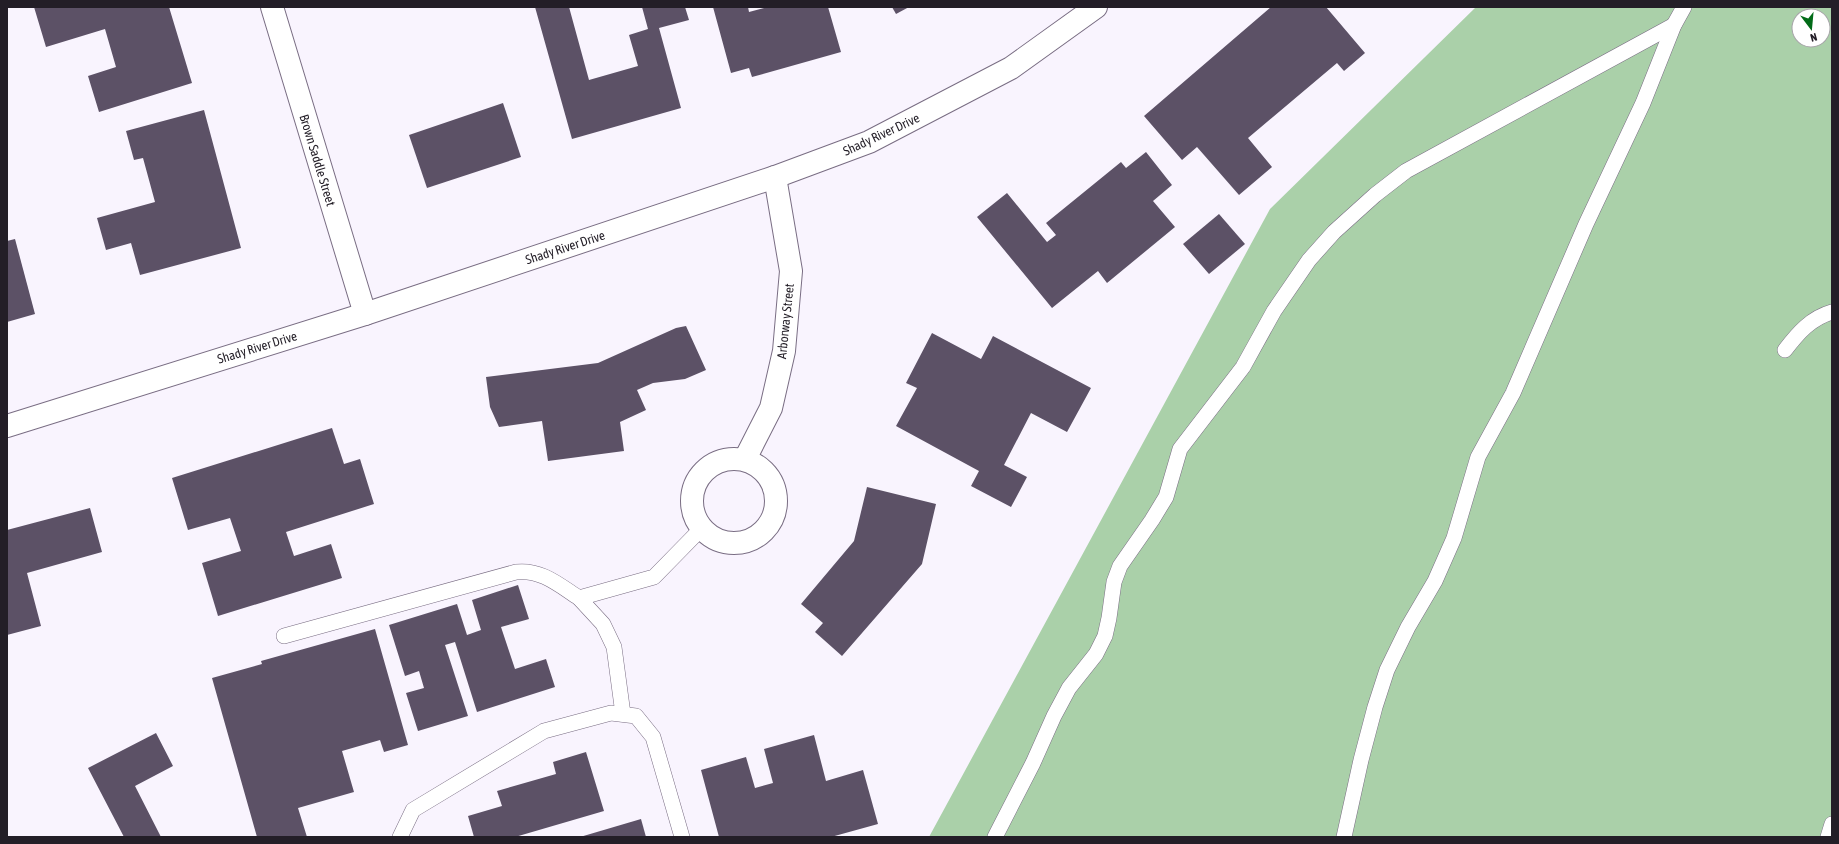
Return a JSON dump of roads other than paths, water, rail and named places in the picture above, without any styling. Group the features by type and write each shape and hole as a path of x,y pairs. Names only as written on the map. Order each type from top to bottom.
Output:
{"street":[{"name":"Brown Saddle Street","path":"272,7 365,314"},
{"name":"Shady River Drive","path":"7,426 365,314 775,177 869,142 1011,68 1096,7"},
{"name":"Arborway Street","path":"745,459 771,408 784,351 791,271 775,177"},
{"path":"731,458 745,459 758,465 768,474 774,487 777,500 776,507 768,526 758,536 745,542 731,543 717,540 705,532 702,528 696,521 691,508 691,494 696,480 705,469 717,461 731,458"}],"lane":[{"path":"1344,837 1361,760 1375,708 1388,670 1408,627 1436,581 1454,538 1478,457 1513,393 1586,224 1643,103 1674,25 1684,7"},
{"path":"995,837 1069,688 1096,654 1104,636 1109,618 1114,582 1120,566 1166,497 1180,449 1243,366 1274,311 1309,260 1334,232 1375,195 1406,171 1674,25"},
{"path":"1785,350 1798,333 1821,315 1832,312"},
{"path":"579,598 654,577 702,528"},
{"path":"284,636 516,572 534,573 550,579 579,598 602,624 614,647 623,714"},
{"path":"400,837 413,810 544,731 611,713 636,716 653,737 682,837"},
{"path":"1828,837 1832,824"}]}
